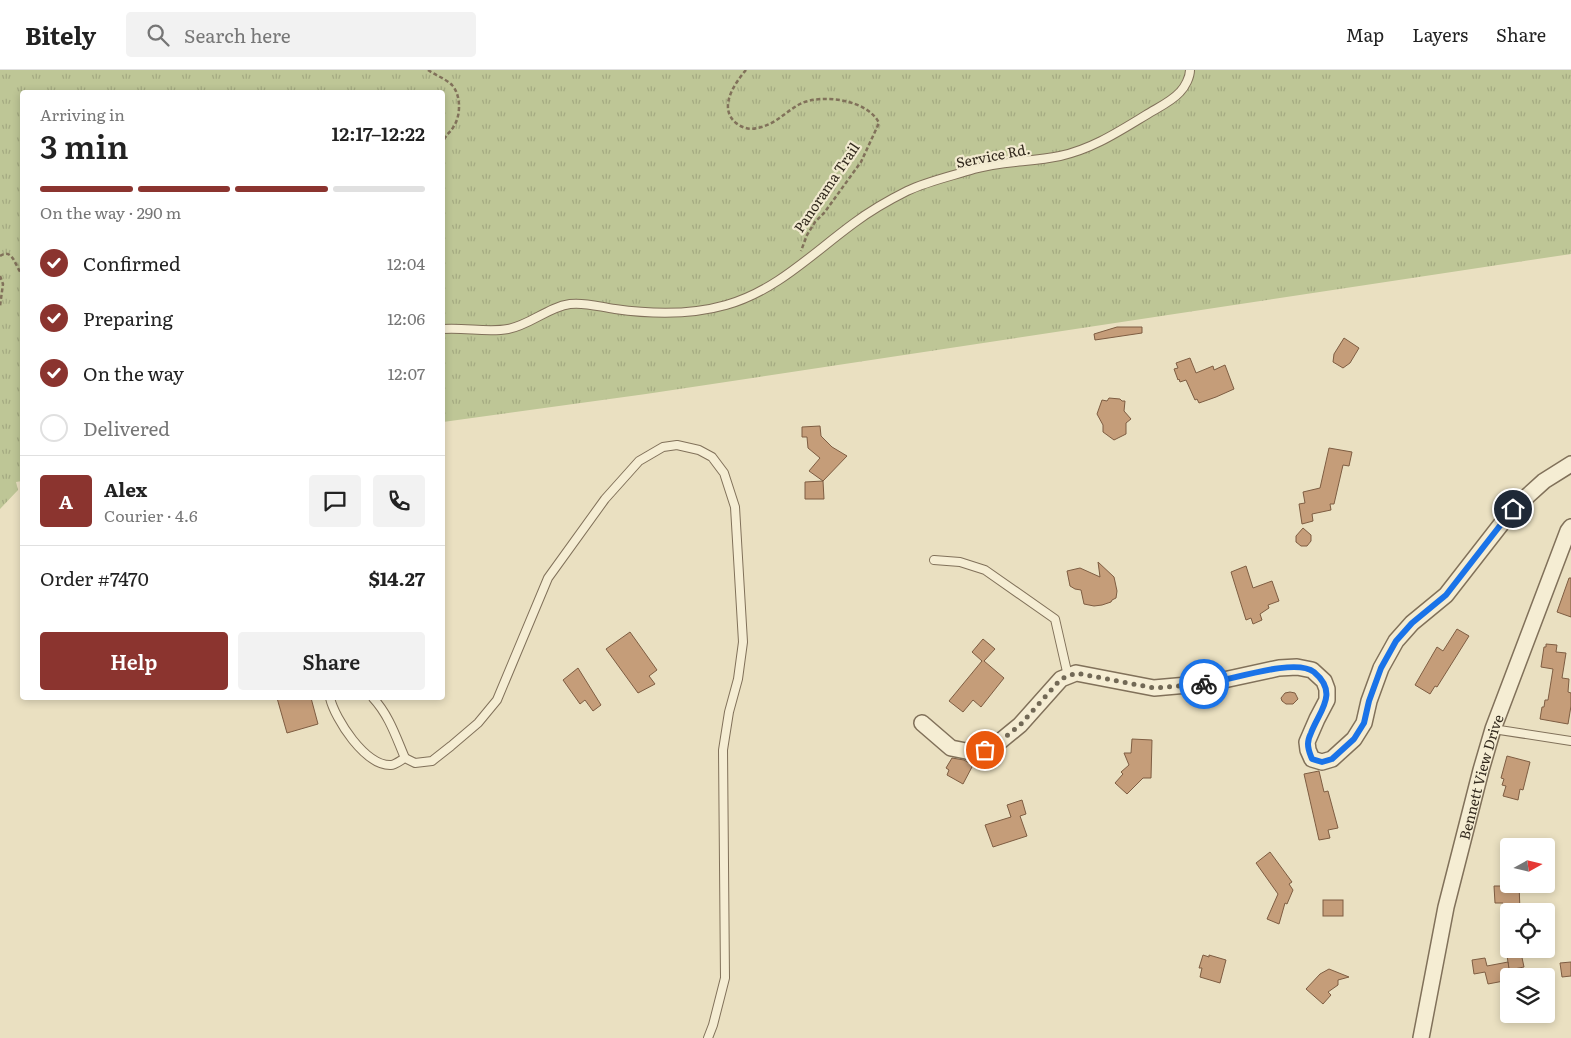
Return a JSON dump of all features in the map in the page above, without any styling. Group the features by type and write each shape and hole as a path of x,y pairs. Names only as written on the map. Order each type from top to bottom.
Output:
{"street":[{"path":"922,723 951,748 970,752 985,750 998,743 1020,725 1061,679 1076,673 1154,688 1210,683 1279,668 1297,667 1312,670 1324,681 1327,689 1327,700 1308,742 1308,750 1312,759 1322,762 1332,759 1354,739 1364,723 1369,701 1381,668 1396,641 1412,623 1446,595 1513,509 1544,480 1571,464"},
{"name":"Bennett View Drive","path":"1421,1038 1446,907 1493,729 1571,527"}],"lane":[{"name":"Service Rd.","path":"796,268 855,222 909,190 983,167 1060,156 1114,136 1165,104 1180,92 1190,75 1190,70"},
{"path":"445,329 464,328 494,331 510,329 526,324 552,310 569,304 587,304 651,312 678,312 724,306 748,298 796,268"},
{"path":"375,700 390,722 405,758 416,763 432,760 478,723 497,700 548,578 605,498 639,461 663,447 677,445 699,450 712,457 724,473 735,507 742,642 738,679 729,712 723,750 725,978 708,1038"},
{"path":"934,560 960,562 985,570 1055,619 1068,676"},
{"path":"331,700 346,731 369,756 392,765 405,758"},
{"path":"1493,729 1571,741"}],"path":[{"path":"428,70 452,85 459,106 458,118 445,137"},
{"name":"Panorama Trail","path":"746,70 728,102 728,112 740,126 755,129 765,126 774,123 801,104 809,101 829,99 848,102 864,108 873,113 879,123 868,149 854,172 807,235 796,268"},
{"path":"0,256 7,253 13,256 20,271"},
{"path":"0,276 3,284 0,306"}],"green space":[{"path":"0,70 1571,70 1571,254 646,394 445,422 445,90 20,90 20,481 16,482 18,490 0,509"}],"building":[{"path":"1117,327 1142,327 1142,333 1095,340 1094,334"},
{"path":"1344,338 1359,348 1350,363 1343,368 1333,362 1334,354"},
{"path":"1190,358 1196,373 1213,366 1214,370 1225,365 1234,389 1199,403 1197,399 1195,400 1186,380 1180,382 1178,380 1174,369 1178,368 1176,363"},
{"path":"1109,398 1125,401 1124,411 1131,419 1126,423 1126,434 1114,440 1103,432 1103,425 1097,414 1102,400 1107,401"},
{"path":"820,426 821,436 832,447 847,456 823,481 809,471 820,458 808,448 807,437 802,437 802,427"},
{"path":"1329,448 1352,452 1349,466 1343,465 1334,504 1330,504 1331,510 1312,514 1313,521 1302,524 1299,504 1305,503 1303,492 1320,488"},
{"path":"823,481 824,499 805,499 805,482"},
{"path":"1303,528 1311,535 1311,541 1307,546 1301,546 1296,542 1296,536"},
{"path":"1098,562 1114,577 1117,591 1116,598 1102,605 1084,604 1081,590 1070,586 1067,571 1080,568 1100,577"},
{"path":"1246,566 1253,588 1272,581 1279,601 1268,605 1269,608 1260,614 1262,620 1253,624 1251,618 1246,620 1231,572"},
{"path":"1569,578 1571,578 1571,617 1557,612"},
{"path":"1457,629 1469,636 1437,687 1435,686 1430,694 1415,685 1437,647 1443,651"},
{"path":"630,632 657,670 649,676 655,684 638,693 606,649"},
{"path":"983,639 995,649 984,661 1004,678 981,707 973,700 963,712 949,701 982,661 972,652"},
{"path":"1546,644 1557,645 1556,652 1566,653 1562,678 1569,679 1568,692 1571,693 1568,724 1540,719 1542,707 1544,707 1545,700 1548,700 1553,669 1541,667"},
{"path":"578,668 601,705 593,711 585,700 580,704 563,680"},
{"path":"1285,693 1295,693 1298,699 1293,704 1286,704 1281,698"},
{"path":"278,700 312,700 318,724 287,733"},
{"path":"1132,739 1152,740 1151,778 1143,778 1127,794 1115,783 1123,774 1121,772 1129,765 1124,753 1131,753"},
{"path":"1507,756 1530,762 1523,790 1520,789 1518,800 1503,796 1506,786 1502,785 1504,779 1501,778"},
{"path":"952,758 964,760 973,765 963,784 947,775 949,770 946,768"},
{"path":"1319,771 1324,792 1328,791 1338,828 1328,830 1330,838 1319,840 1304,774"},
{"path":"1022,800 1026,814 1020,816 1027,836 993,847 985,825 1011,817 1007,805"},
{"path":"1270,852 1292,882 1289,884 1293,890 1287,904 1285,903 1279,924 1267,919 1278,894 1256,863"},
{"path":"1494,886 1500,886 1500,893 1519,893 1520,903 1495,903"},
{"path":"1323,900 1343,900 1343,916 1323,916"},
{"path":"1203,955 1226,960 1220,983 1200,977 1202,968 1199,968"},
{"path":"1485,958 1487,966 1508,962 1509,968 1500,968 1500,982 1488,984 1485,972 1474,974 1472,960"},
{"path":"1507,958 1522,958 1524,967 1509,968"},
{"path":"1571,962 1571,976 1562,977 1560,963"},
{"path":"1329,969 1349,977 1338,980 1338,985 1328,992 1331,995 1323,1004 1306,989 1320,974"}],"way so far":[{"path":"985,750 998,743 1020,725 1061,679 1076,673 1154,688 1204,684"}],"route":[{"path":"1204,684 1279,668 1297,667 1312,670 1324,681 1327,689 1327,700 1308,742 1308,750 1312,759 1322,762 1332,759 1354,739 1364,723 1369,701 1381,668 1396,641 1412,623 1446,595 1513,509"}]}
